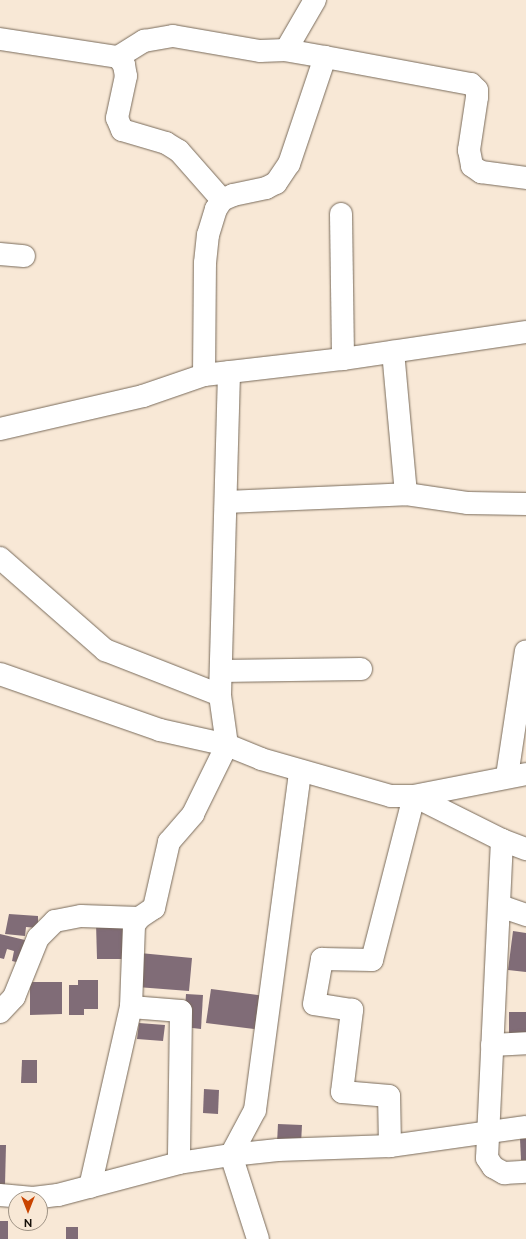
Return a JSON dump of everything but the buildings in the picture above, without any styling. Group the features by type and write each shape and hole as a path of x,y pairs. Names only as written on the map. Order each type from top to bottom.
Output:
{"street":[{"path":"286,50 315,0"},
{"path":"0,39 118,57 144,41 173,36 260,51 286,50 471,84 477,90 469,150 472,166 482,172 526,178"},
{"path":"118,57 124,65 126,76 117,118 122,130 166,142 179,151 222,200"},
{"path":"204,375 205,263 214,215 222,200 266,188 283,176 325,57"},
{"path":"341,214 343,359"},
{"path":"0,254 24,256"},
{"path":"0,429 143,396 204,375 343,359 526,332"},
{"path":"393,352 406,494"},
{"path":"90,1188 131,1007 133,933 139,918 154,908 169,842 193,814 227,745 220,696 229,372"},
{"path":"226,502 406,494 468,503 526,504"},
{"path":"0,558 105,650 220,696"},
{"path":"0,674 160,730 227,745 300,771 391,796 414,796 516,775 526,651"},
{"path":"221,671 361,670"},
{"path":"258,1239 231,1155 255,1110 300,771"},
{"path":"414,796 502,840 526,849"},
{"path":"390,1146 389,1096 342,1092 352,1010 314,1004 322,959 372,960 414,796"},
{"path":"502,840 500,906 486,1133 487,1158 493,1166 504,1172 526,1172"},
{"path":"500,906 526,916"},
{"path":"0,1012 14,997 38,938 55,921 81,916 139,918"},
{"path":"131,1007 180,1011 179,1163"},
{"path":"492,1044 526,1043"},
{"path":"0,1194 33,1198 90,1188 179,1163 231,1155 278,1150 390,1146 526,1127"}]}
